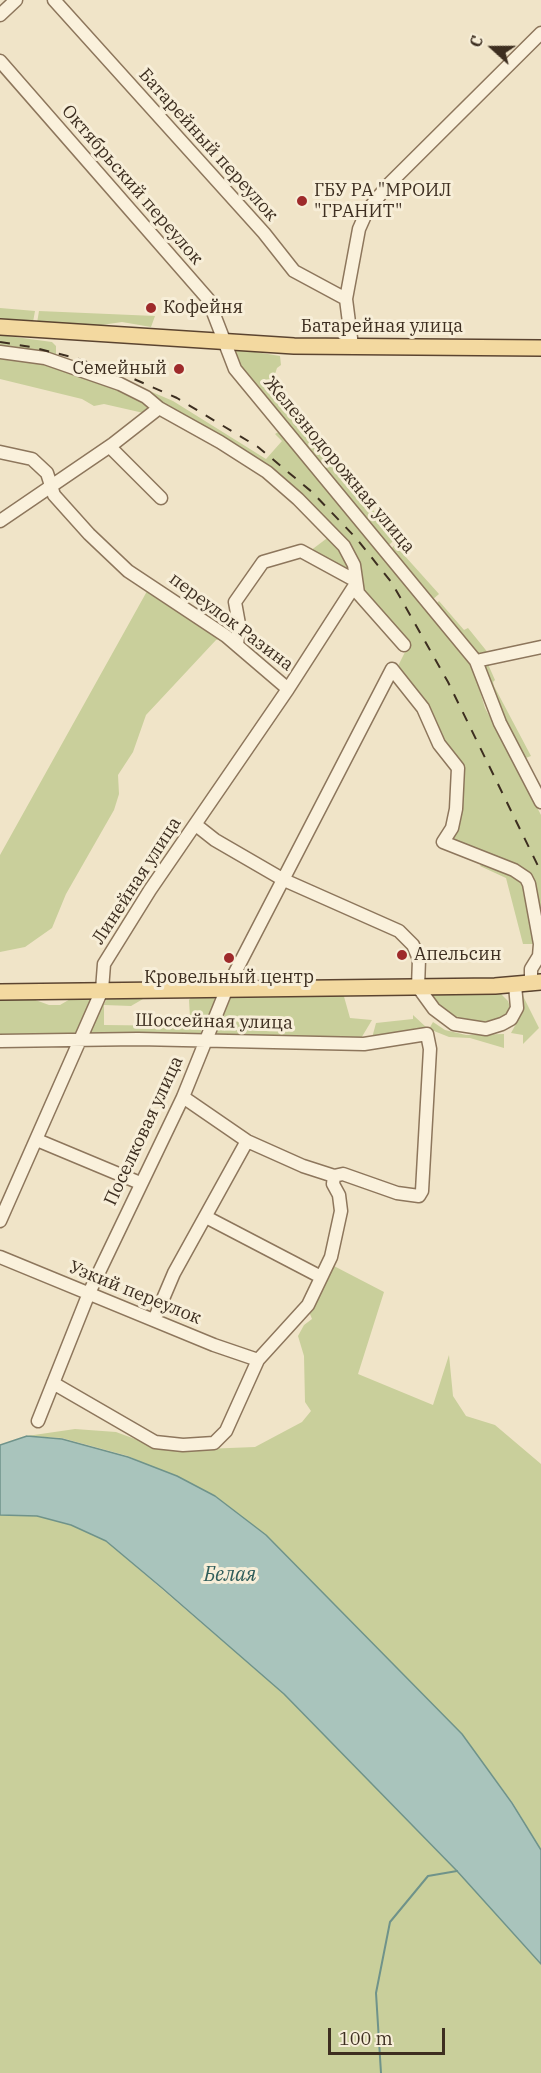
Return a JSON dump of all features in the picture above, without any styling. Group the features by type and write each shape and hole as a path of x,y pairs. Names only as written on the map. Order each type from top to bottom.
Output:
{"main road":[{"path":"0,327 222,341"},
{"name":"Батарейная улица","path":"222,341 294,346 541,348"},
{"name":"Шоссейная улица","path":"0,992 418,987 536,983"}],"street":[{"path":"0,15 16,0"},
{"name":"Батарейный переулок","path":"54,0 256,225 294,271 346,299"},
{"path":"352,346 346,299 358,229 367,211 388,185 541,33"},
{"name":"Октябрьский переулок","path":"0,61 208,298 222,341"},
{"name":"Железнодорожная улица","path":"222,341 235,369 476,661 500,723 541,802"},
{"path":"0,352 45,358 79,369 146,397 159,408 220,442 267,472 298,499 344,546 354,565 355,583 364,602 405,645"},
{"path":"0,521 110,447 159,408"},
{"path":"110,447 161,498"},
{"name":"переулок Разина","path":"0,452 32,459 47,473 54,495 89,534 128,571 152,584 237,645 288,689"},
{"path":"237,645 239,624 235,602 263,562 301,551 355,583"},
{"name":"Линейная улица","path":"0,1221 102,990 104,964 150,890 288,689 355,583"},
{"path":"476,661 541,647"},
{"name":"Поселковая улица","path":"38,1422 89,1293 183,1097 203,1042 227,988 392,669 423,708 439,744 458,768 456,809 452,828 443,842 514,870 526,878 529,884 540,944 539,956 531,969 536,983"},
{"path":"196,825 215,840 284,880 399,931 413,945 419,959 418,987 434,1009 454,1024 486,1029 511,1019 517,1008 515,985"},
{"name":"Шоссейная улица","path":"0,1041 364,1044 427,1034 430,1049 422,1191 419,1196 397,1193 343,1174 334,1176"},
{"path":"53,1383 155,1442 183,1446 214,1443 226,1431 258,1360 308,1305 331,1257 341,1211 339,1195 333,1184 334,1176 303,1166 247,1141 183,1097"},
{"path":"37,1140 140,1183"},
{"path":"154,1320 174,1273 247,1141"},
{"path":"206,1217 321,1277"},
{"name":"Узкий переулок","path":"0,1257 258,1360"}],"green space":[{"path":"0,308 35,311 33,322 0,320"},
{"path":"39,311 155,316 151,327 122,322 88,327 37,323"},
{"path":"0,335 52,342 56,346 56,355 110,374 173,401 266,459 282,441 275,434 280,431 470,658 485,708 512,759 516,762 518,771 541,815 541,938 530,881 459,846 454,839 461,786 459,758 448,752 410,680 404,677 398,666 408,646 370,606 358,578 314,512 168,406 149,396 0,351"},
{"path":"237,349 280,356 281,365 277,368 271,386 396,538 390,544 387,545 234,362 233,356"},
{"path":"0,354 42,360 90,376 147,403 148,414 104,404 94,406 82,399 0,379"},
{"path":"330,536 345,553 351,573 310,551"},
{"path":"395,545 439,594 431,601 388,551"},
{"path":"151,584 226,636 216,640 146,715 133,752 118,775 119,794 114,810 66,894 52,928 25,947 0,952 0,855"},
{"path":"439,601 464,630 468,628 489,654 479,656 436,604"},
{"path":"487,662 495,680 494,686 531,756 523,759 502,720 482,665"},
{"path":"483,861 522,877 535,944 523,944 506,878 480,866"},
{"path":"343,993 350,1018 372,1020 360,1040 217,1035 214,1033 227,998 231,996"},
{"path":"500,993 508,1001 510,1007 508,1015 494,1023 456,1020 429,994"},
{"path":"90,996 93,999 79,1034 0,1038 0,998 30,998 49,1005 60,1005 72,998"},
{"path":"192,996 214,997 216,1003 208,1020 190,1018 189,1000"},
{"path":"523,996 539,1028 523,1044 523,1035 511,1033 522,1013"},
{"path":"108,997 143,999 131,1006 104,1005 104,1025 190,1026 200,1029 203,1034 201,1037 86,1036"},
{"path":"413,1015 426,1027 426,1031 372,1038 376,1023 413,1019"},
{"path":"433,1022 445,1030 466,1035 504,1034 504,1048 470,1038 449,1037 429,1029"},
{"path":"332,1265 384,1292 358,1374 433,1405 449,1355 453,1396 466,1416 495,1425 541,1464 541,1850 513,1803 462,1735 265,1535 214,1495 128,1456 62,1438 27,1436 75,1429 116,1432 154,1446 204,1449 255,1447 302,1422 311,1411 305,1402 304,1356 298,1336 304,1325 312,1319 308,1309"},
{"path":"0,1515 37,1516 71,1525 106,1541 284,1694 457,1871 541,1964 541,2073 0,2073"}],"water":[{"name":"Белая","path":"27,1436 62,1439 128,1457 177,1476 215,1496 266,1535 462,1734 512,1803 541,1850 541,1964 457,1871 284,1694 106,1541 71,1525 37,1516 0,1515 0,1445"}],"waterway":[{"path":"381,2073 376,1993 390,1922 428,1876 457,1871"}],"railway":[{"path":"0,342 76,358 134,379 177,398 258,447 312,492 356,538 392,583 448,682 541,872"}],"place":[{"name":"ГБУ РА \"МРОИЛ \"ГРАНИТ\"","path":"302,201"},
{"name":"Кофейня","path":"151,308"},
{"name":"Семейный","path":"179,369"},
{"name":"Апельсин","path":"402,955"},
{"name":"Кровельный центр","path":"229,958"}]}
